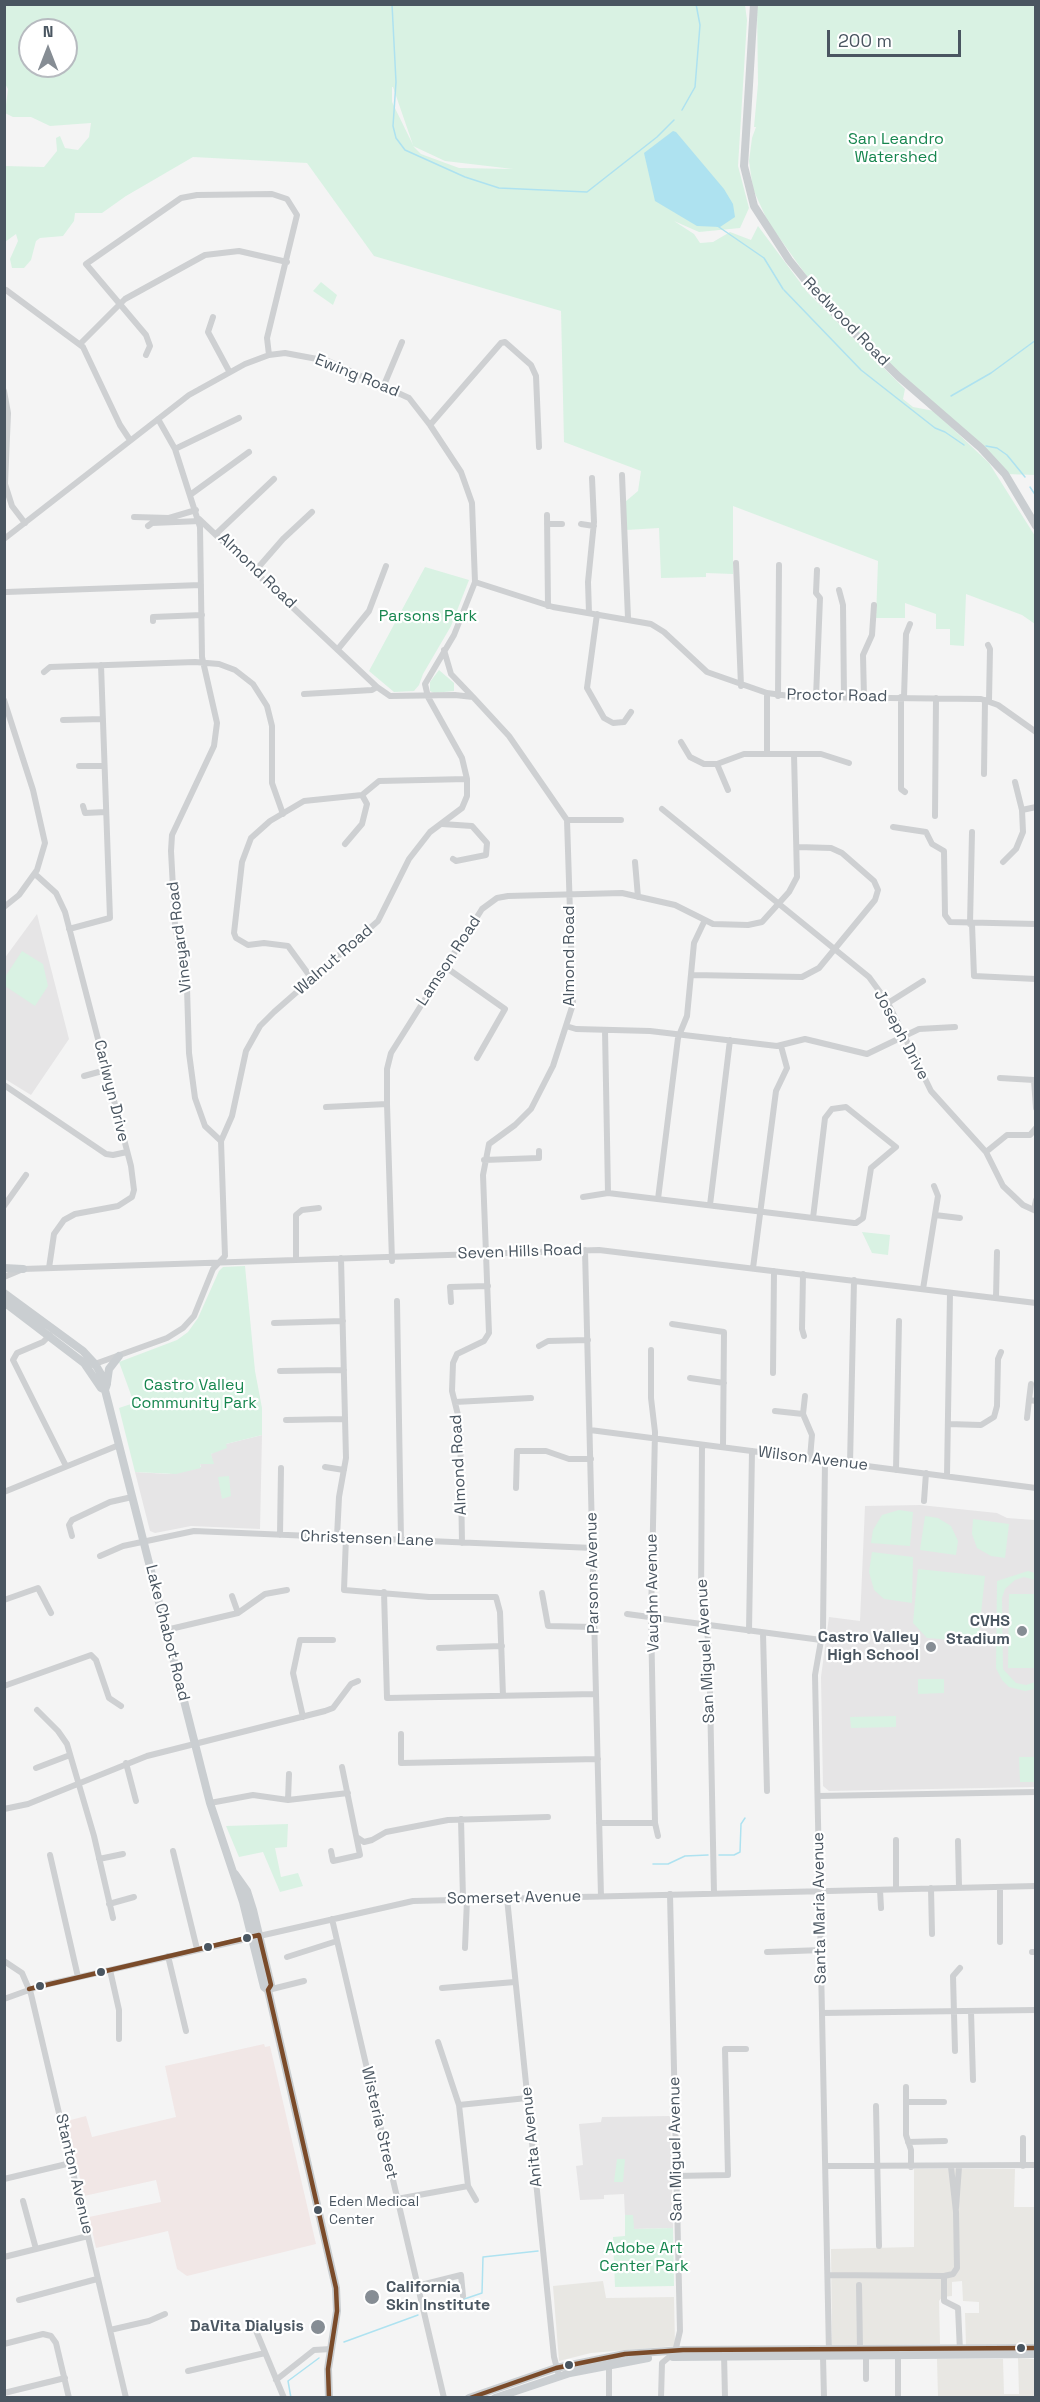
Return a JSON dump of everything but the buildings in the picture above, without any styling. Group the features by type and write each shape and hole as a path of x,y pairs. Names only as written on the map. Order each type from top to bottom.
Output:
{"main road":[{"name":"Redwood Road","path":"754,4 744,166 754,206 789,260 816,294 898,376 981,448 1009,480 1035,526"},
{"path":"4,1268 23,1269"},
{"name":"Lake Chabot Road","path":"4,1293 92,1365 106,1387 143,1543 210,1803 219,1834 235,1874 250,1899 264,1987 268,1990 336,2288 337,2311 331,2349 329,2397"},
{"name":"Lake Chabot Road","path":"4,1302 52,1333"},
{"path":"106,1387 109,1369 119,1356"},
{"path":"469,2397 492,2395 558,2372 609,2361 672,2354 1035,2348"},
{"path":"961,2351 1035,2354"}],"street":[{"path":"146,355 150,346 148,338 86,264 176,200 197,195 272,194 287,199 297,215 267,338 269,355"},
{"path":"80,344 119,303 212,253 239,251 287,262"},
{"path":"6,290 80,344 120,425 130,440"},
{"path":"213,317 208,332 229,372"},
{"path":"384,385 402,342"},
{"path":"430,424 501,343 510,345 531,365 536,376 538,447"},
{"name":"Ewing Road","path":"4,539 184,399 229,372 269,355 298,354 320,359 384,385 409,398 430,424 461,472 468,488 472,503 475,582"},
{"path":"4,392 8,413 5,481 12,506 25,523"},
{"path":"176,451 239,418"},
{"path":"148,526 152,523 199,520 176,451 158,419"},
{"path":"176,451 235,425"},
{"path":"190,495 249,452"},
{"path":"622,475 628,618"},
{"path":"589,613 588,582 594,526 592,478"},
{"path":"217,533 274,479"},
{"path":"134,517 142,520 169,518 196,510"},
{"path":"256,570 283,539 312,512"},
{"path":"547,515 548,606"},
{"name":"Almond Road","path":"199,520 217,533 377,687 390,696 428,697 455,694 473,698"},
{"name":"Vineyard Road","path":"199,520 203,662 217,723 214,746 172,835 171,851 175,925 187,988 193,1087 205,1126 221,1141"},
{"path":"547,524 562,524"},
{"path":"581,524 594,526"},
{"path":"736,563 741,686"},
{"path":"778,696 779,565"},
{"path":"338,649 369,611 386,566"},
{"path":"816,697 820,598 816,592 817,570"},
{"path":"428,697 425,684 461,620 475,582"},
{"name":"Proctor Road","path":"475,582 548,606 628,618 658,627 701,668 741,686 778,696 987,700"},
{"path":"6,592 201,585"},
{"path":"839,590 843,605 844,697"},
{"path":"864,697 863,655 872,635 874,605"},
{"path":"597,614 587,688 593,702 604,717 613,723 624,722 631,712"},
{"path":"153,621 153,617 201,615"},
{"path":"905,792 901,789 903,698 906,634 909,624"},
{"path":"984,774 990,649 988,645"},
{"path":"444,650 451,674 509,736 567,820 621,820"},
{"path":"44,672 50,666 203,662 224,665 241,673 263,698 272,726 272,783 283,814"},
{"path":"69,929 110,918 101,665"},
{"path":"304,694 372,690 377,687"},
{"path":"766,754 767,693"},
{"name":"Walnut Road","path":"221,1262 225,1256 225,1248 221,1141 232,1116 246,1051 260,1026 274,1011 378,921 409,859 430,832 462,808 467,796 467,778 462,758 428,697"},
{"path":"935,816 936,698"},
{"path":"4,700 44,831 43,855 34,874 20,895 4,907"},
{"path":"987,700 1035,732"},
{"path":"63,720 103,719"},
{"path":"681,742 690,757 704,764 717,764 744,754 821,754 849,763"},
{"name":"Lamson Road","path":"392,1259 387,1104 387,1069 391,1053 444,966 488,903 508,896 622,893 681,907 704,922 716,925 756,924 766,919 796,881 798,847 794,754"},
{"path":"717,764 728,790"},
{"path":"79,766 105,766"},
{"path":"312,979 288,946 243,944 234,933 245,849 258,831 304,801 362,795 379,781 467,778"},
{"path":"1003,862 1021,840 1024,825 1015,782"},
{"path":"345,844 362,824 367,804 362,795"},
{"path":"83,806 85,813 106,812"},
{"path":"1022,810 1035,807"},
{"name":"Joseph Drive","path":"662,809 869,977 888,1003 931,1091 986,1152 1004,1186 1035,1211"},
{"name":"Almond Road","path":"462,1543 460,1433 452,1391 454,1358 460,1351 480,1343 488,1336 484,1160 489,1144 515,1125 531,1109 553,1066 573,1004 567,820"},
{"path":"442,824 472,826 487,843 486,855 456,861 453,859"},
{"path":"893,827 926,832 932,844 944,851 947,920 970,924 1035,924"},
{"path":"972,832 970,924 974,976 1035,979"},
{"path":"692,975 806,976 816,971 875,900 877,886 847,856 837,850 798,847"},
{"path":"635,862 638,897"},
{"name":"Carlwyn Drive","path":"34,874 60,899 133,1178 132,1197 118,1206 75,1214 64,1220 54,1234 48,1268"},
{"path":"658,1199 678,1038 686,1022 695,940 704,922"},
{"path":"444,966 505,1009 477,1058"},
{"path":"888,1003 923,981"},
{"path":"566,1026 576,1029 650,1030 781,1046 806,1039 867,1054 919,1029 955,1027"},
{"path":"605,1030 608,1192"},
{"path":"710,1205 730,1040"},
{"path":"753,1268 776,1091 788,1068 781,1046"},
{"path":"84,1076 106,1070"},
{"path":"1000,1078 1034,1080 1035,1108"},
{"path":"4,1085 106,1154 127,1152"},
{"path":"326,1107 387,1104"},
{"path":"583,1197 608,1192 760,1212 854,1223 863,1218 869,1172 878,1160 896,1147 846,1107 832,1109 824,1122 813,1218"},
{"path":"986,1152 1007,1135 1030,1135 1035,1128"},
{"path":"484,1160 539,1158 539,1151"},
{"path":"4,1206 26,1174"},
{"path":"923,1289 938,1196 934,1186"},
{"path":"1035,1200 1035,1211"},
{"path":"297,1260 296,1215 302,1210 320,1208"},
{"path":"935,1215 960,1218"},
{"name":"Parsons Avenue","path":"585,1250 601,1896"},
{"name":"Seven Hills Road","path":"4,1276 23,1269 341,1258 392,1259 486,1253 608,1250 1035,1303"},
{"path":"996,1298 997,1252"},
{"path":"337,1537 339,1497 344,1470 345,1419 341,1258"},
{"path":"92,1365 167,1338 187,1324 196,1311 213,1269 221,1262"},
{"path":"773,1373 774,1271"},
{"path":"803,1274 802,1329 804,1336"},
{"path":"850,1464 854,1280"},
{"path":"451,1302 450,1287 488,1286"},
{"path":"946,1476 950,1293"},
{"path":"397,1300 401,1540"},
{"path":"274,1323 343,1321"},
{"path":"896,1470 899,1321"},
{"path":"672,1324 724,1332 723,1448"},
{"path":"52,1333 43,1342 17,1353 13,1360 66,1467"},
{"path":"539,1346 548,1341 588,1340"},
{"name":"Vaughn Avenue","path":"651,1350 653,1438 651,1617 658,1836"},
{"path":"948,1424 981,1425 994,1417 998,1406 1001,1352"},
{"path":"280,1371 344,1370"},
{"path":"690,1378 724,1383"},
{"path":"1027,1418 1032,1401 1031,1384"},
{"path":"805,1396 803,1414 812,1435 810,1458"},
{"path":"455,1402 531,1398"},
{"path":"775,1411 803,1414"},
{"path":"286,1420 345,1419"},
{"name":"Wilson Avenue","path":"590,1430 1035,1488"},
{"path":"4,1492 119,1445"},
{"name":"San Miguel Avenue","path":"702,1445 701,1601 709,1644 714,1893"},
{"path":"516,1488 517,1451 546,1451 569,1459 591,1459"},
{"path":"749,1631 752,1451"},
{"name":"Santa Maria Avenue","path":"824,2397 828,2275 815,1675 821,1640 825,1460"},
{"path":"326,1467 344,1470"},
{"path":"280,1535 281,1468"},
{"path":"924,1501 927,1473"},
{"path":"72,1536 69,1525 72,1520 110,1502 132,1497"},
{"name":"Christensen Lane","path":"100,1556 123,1546 194,1531 592,1548"},
{"path":"346,1537 344,1590 429,1597 496,1597 500,1611 503,1696"},
{"path":"4,1600 38,1587 51,1613"},
{"path":"166,1630 238,1613 259,1597 286,1590"},
{"path":"384,1592 387,1698 596,1694"},
{"path":"542,1593 548,1626 594,1627"},
{"path":"232,1596 238,1613"},
{"path":"627,1614 821,1640"},
{"path":"763,1633 767,1791"},
{"path":"303,1717 293,1673 300,1640 333,1640"},
{"path":"439,1648 502,1646"},
{"path":"4,1686 91,1655 105,1683 109,1698 121,1706"},
{"path":"4,1809 28,1804 126,1763 333,1708 346,1689 358,1681"},
{"path":"37,1710 58,1731 70,1755 113,1918"},
{"path":"401,1734 401,1763 598,1759"},
{"path":"36,1768 70,1755"},
{"path":"126,1763 136,1802"},
{"path":"331,1851 333,1861 360,1855 342,1767"},
{"path":"288,1800 289,1774"},
{"path":"818,1796 1035,1792"},
{"path":"210,1803 253,1795 288,1800 348,1793"},
{"path":"358,1838 364,1842 386,1832 461,1819 548,1817"},
{"path":"461,1819 465,1948"},
{"path":"599,1823 656,1823"},
{"path":"896,1840 896,1889"},
{"path":"958,1841 959,1887"},
{"path":"173,1851 197,1949"},
{"path":"99,1859 123,1854"},
{"path":"50,1855 78,1977"},
{"name":"Somerset Avenue","path":"4,2000 29,1989 78,1977 413,1900 1035,1886"},
{"path":"1000,1887 1000,1942"},
{"path":"931,1888 932,1934"},
{"path":"880,1890 881,1908"},
{"name":"San Miguel Avenue","path":"661,2397 660,2370 663,2361 672,2354 680,2331 670,1894"},
{"path":"109,1904 134,1898"},
{"name":"Anita Avenue","path":"507,1898 558,2372"},
{"name":"Wisteria Street","path":"332,1919 444,2397"},
{"path":"286,1957 337,1941"},
{"path":"767,1952 822,1950"},
{"path":"168,1956 186,2031"},
{"name":"Stanton Avenue","path":"4,1961 20,1971 29,1989 126,2397"},
{"path":"955,2051 953,1976 960,1968"},
{"path":"110,1970 119,2010 119,2039"},
{"path":"268,1990 304,1981"},
{"path":"442,1988 515,1982"},
{"path":"822,2013 1035,2010"},
{"path":"971,2012 973,2080"},
{"path":"438,2042 459,2105 468,2186 476,2199"},
{"path":"676,2176 728,2175 725,2049 746,2049"},
{"path":"906,2087 911,2167"},
{"path":"459,2105 527,2098"},
{"path":"906,2102 944,2102"},
{"path":"876,2106 879,2247"},
{"path":"1023,2138 1023,2166"},
{"path":"908,2142 945,2141"},
{"path":"4,2179 71,2163"},
{"path":"826,2166 1035,2165"},
{"path":"828,2275 944,2276 952,2274 957,2268 956,2212 951,2167"},
{"path":"956,2212 959,2198 959,2167"},
{"path":"397,2199 468,2186"},
{"path":"23,2201 36,2249"},
{"path":"4,2257 88,2236"},
{"path":"417,2286 461,2275 463,2296"},
{"path":"944,2276 944,2301 958,2308 961,2351"},
{"path":"19,2300 97,2279"},
{"path":"859,2285 867,2379"},
{"path":"110,2330 165,2314"},
{"path":"252,2321 284,2397"},
{"path":"4,2344 43,2334 51,2336 56,2343 69,2397"},
{"path":"276,2380 314,2350 331,2349"},
{"path":"898,2352 898,2397"},
{"path":"188,2371 265,2353"},
{"path":"724,2353 725,2397"},
{"path":"609,2361 609,2397"},
{"path":"4,2393 65,2378"}],"shaded area":[{"path":"37,914 69,1039 31,1095 5,1079 4,959"},
{"path":"262,1435 260,1529 191,1526 155,1533 150,1531 135,1472 168,1474 201,1467 200,1464 212,1464 211,1454 226,1444"},
{"name":"Castro Valley High School","path":"920,1505 997,1513 1007,1518 1035,1520 1035,1787 829,1791 823,1786 821,1677 829,1617 860,1621 865,1506"},
{"name":"Eden Medical Center","path":"264,2044 265,2047 270,2046 316,2244 187,2276 177,2269 168,2231 96,2248 89,2217 161,2202 156,2180 84,2196 67,2121 86,2116 92,2137 176,2117 165,2066"},
{"path":"670,2116 673,2228 633,2229 633,2215 625,2215 624,2194 604,2195 604,2199 580,2200 576,2166 583,2165 579,2124 601,2122 602,2117"},
{"path":"914,2169 1015,2169 1014,2207 1035,2207 1035,2344 966,2345 965,2313 979,2313 979,2302 963,2301 962,2281 952,2282 952,2296 942,2297 939,2301 940,2344 832,2346 831,2249 914,2247"},
{"path":"603,2281 606,2298 674,2297 675,2346 591,2353 559,2361 553,2286"},
{"path":"1018,2358 1035,2359 1035,2397 938,2397 937,2359 1003,2359 1004,2394 1019,2394"}],"green space":[{"path":"5,5 745,5 747,20 738,166 749,208 740,228 699,232 674,221 694,234 700,243 713,242 730,232 751,240 758,226 808,293 905,389 903,399 913,407 934,411 989,463 1035,536 1035,624 1022,615 966,594 964,646 950,645 950,629 936,629 936,614 905,603 905,618 876,618 878,561 733,506 733,574 706,573 706,577 661,578 659,528 626,530 625,502 638,491 641,471 564,442 561,311 374,256 307,163 193,157 126,196 102,213 75,213 74,221 63,236 40,238 36,241 31,260 24,268 12,268 10,259 18,241 16,234 5,242 5,166 44,167 57,151 56,138 60,136 65,148 78,150 89,137 91,123 50,126 31,117 13,117 5,113 8,89 4,82","holes":["393,87 413,145 392,102","413,146 445,161 513,169 459,168 421,154"]},
{"name":"San Leandro Watershed","path":"757,5 1035,5 1035,475 1005,474 827,306 831,302 829,299 806,275 768,222 753,189 749,161 756,127 754,127 758,84"},
{"path":"321,282 337,295 333,305 313,291"},
{"name":"Parsons Park","path":"425,567 469,580 451,626 419,685 414,691 394,692 369,671"},
{"path":"439,670 454,683 454,691 434,693 430,691 430,682"},
{"path":"22,951 43,964 48,986 35,1006 5,986 5,977"},
{"path":"862,1232 890,1235 888,1255 872,1253"},
{"name":"Castro Valley Community Park","path":"245,1266 255,1371 262,1408 262,1435 226,1444 227,1448 211,1454 214,1464 200,1464 201,1468 176,1474 135,1472 119,1408 134,1403 119,1362 177,1340 188,1332 198,1318 219,1271 223,1267"},
{"path":"229,1476 231,1496 222,1499 218,1477"},
{"path":"899,1510 913,1512 910,1546 871,1543 873,1530 882,1515"},
{"path":"925,1516 938,1518 951,1526 958,1541 956,1555 920,1550"},
{"path":"973,1519 1009,1524 1005,1558 991,1556 977,1548 972,1534"},
{"path":"872,1552 913,1557 912,1603 884,1599 874,1590 869,1572"},
{"path":"918,1569 985,1576 978,1642 927,1638 913,1623"},
{"path":"1028,1571 1035,1573 1035,1580 1024,1577 1015,1580 1005,1589 1002,1598 1003,1669 1016,1683 1026,1685 1035,1682 1035,1689 1025,1691 1009,1687 1002,1680 996,1668 997,1581"},
{"name":"CVHS Stadium","path":"1009,1594 1035,1594 1035,1668 1008,1668"},
{"path":"918,1679 944,1679 944,1693 918,1694"},
{"path":"896,1716 896,1727 851,1728 850,1717"},
{"path":"1019,1757 1035,1757 1035,1782 1020,1782"},
{"path":"288,1824 287,1847 275,1848 281,1877 298,1873 303,1886 280,1892 263,1852 239,1857 226,1826"},
{"path":"617,2159 625,2159 623,2182 614,2182"},
{"name":"Adobe Art Center Park","path":"625,2215 633,2215 634,2229 673,2228 674,2286 615,2287 613,2237 625,2236"}],"water":[{"path":"673,131 724,189 733,204 735,217 720,227 697,226 655,201 644,153"}],"waterway":[{"path":"392,4 396,82 393,126 396,138 405,150 465,177 499,188 587,192 657,137 674,120"},
{"path":"682,110 695,87 700,25 696,4"},
{"path":"716,225 764,258 783,289"},
{"path":"784,290 861,370 935,428 964,445"},
{"path":"951,396 991,373 1036,340"},
{"path":"986,446 997,448 1007,455 1025,477"},
{"path":"1030,487 1036,496"},
{"path":"719,1855 734,1855 740,1852 741,1824 745,1818"},
{"path":"653,1864 668,1864 685,1856 708,1855"},
{"path":"429,2311 482,2293 483,2257 538,2251"},
{"path":"344,2342 418,2315"},
{"path":"291,2398 288,2381 319,2358"}],"transit line":[{"path":"29,1989 259,1935 271,1985 268,1990 336,2288 337,2311 328,2369 329,2398"},
{"path":"470,2398 556,2368 625,2354 683,2350 1036,2348"}],"place":[{"name":"CVHS Stadium","path":"1022,1631"},
{"name":"Castro Valley High School","path":"931,1647"},
{"name":"Eden Medical Center","path":"318,2210"},
{"name":"California Skin Institute","path":"372,2297"},
{"name":"DaVita Dialysis","path":"318,2327"}]}
